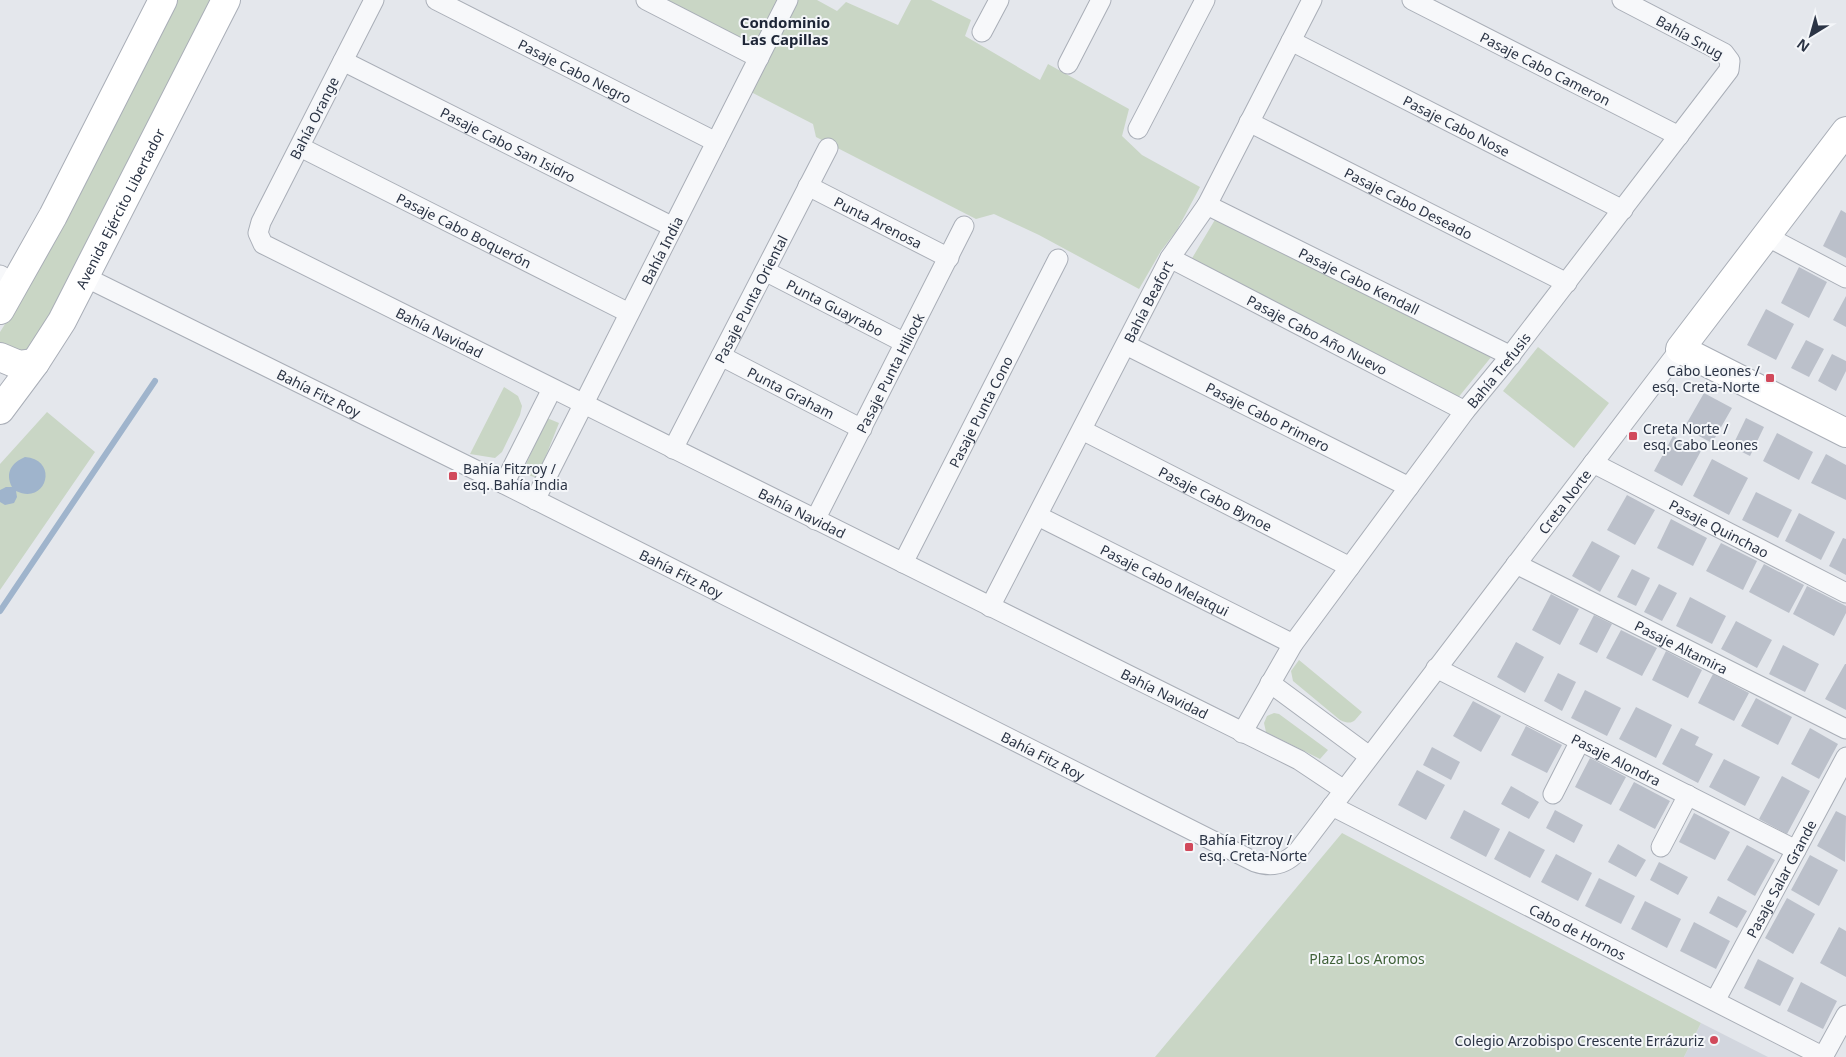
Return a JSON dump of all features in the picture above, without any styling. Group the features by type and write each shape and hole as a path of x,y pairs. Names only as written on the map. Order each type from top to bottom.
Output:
{"main road":[{"path":"0,310 8,280 53,216 163,0"},
{"name":"Avenida Ejército Libertador","path":"0,410 35,363 62,321 226,0"},
{"name":"Creta Norte","path":"1680,348 1845,136"},
{"path":"1680,348 1846,433"},
{"path":"0,357 19,365 35,363"}],"street":[{"name":"Bahía Orange","path":"259,238 259,227 374,0"},
{"name":"Pasaje Cabo Negro","path":"436,0 716,142"},
{"path":"646,0 759,58"},
{"name":"Bahía India","path":"535,500 788,0"},
{"path":"982,32 998,0"},
{"path":"1068,64 1100,0"},
{"path":"1138,129 1205,0"},
{"name":"Bahía Beafort","path":"990,607 1170,258 1207,205 1312,0"},
{"name":"Pasaje Cabo Cameron","path":"1412,0 1679,136"},
{"name":"Bahía Snug","path":"1622,0 1724,53 1730,61"},
{"name":"Pasaje Cabo Nose","path":"1291,41 1623,210"},
{"name":"Pasaje Cabo San Isidro","path":"343,61 673,227"},
{"name":"Bahía Trefusis","path":"1242,733 1293,644 1465,411 1511,356 1727,73 1730,61"},
{"name":"Pasaje Cabo Deseado","path":"1249,122 1567,283"},
{"name":"Pasaje Cabo Boquerón","path":"300,147 629,313"},
{"name":"Pasaje Punta Oriental","path":"673,449 828,148"},
{"name":"Punta Arenosa","path":"808,186 948,258"},
{"name":"Pasaje Cabo Kendall","path":"1207,205 1511,356"},
{"name":"Pasaje Punta Hiliock","path":"815,520 964,226"},
{"path":"1766,236 1846,278"},
{"name":"Bahía Navidad","path":"259,238 269,248 1299,760 1344,790"},
{"name":"Pasaje Cabo Año Nuevo","path":"1170,258 1465,411"},
{"name":"Pasaje Punta Cono","path":"902,564 1058,259"},
{"name":"Punta Guayrabo","path":"765,271 905,343"},
{"name":"Bahía Fitz Roy","path":"85,277 504,484 1255,862 1278,864"},
{"name":"Pasaje Cabo Primero","path":"1126,345 1409,487"},
{"name":"Creta Norte","path":"1278,864 1292,857 1332,806 1680,348"},
{"name":"Punta Graham","path":"721,356 862,429"},
{"path":"504,484 552,388"},
{"name":"Pasaje Cabo Bynoe","path":"1082,430 1350,567"},
{"name":"Pasaje Quinchao","path":"1593,463 1846,593"},
{"name":"Pasaje Cabo Melatqui","path":"1038,516 1293,644"},
{"name":"Pasaje Altamira","path":"1516,564 1846,730"},
{"name":"Pasaje Alondra","path":"1436,668 1796,850"},
{"path":"1270,682 1370,756"},
{"path":"1553,794 1580,741"},
{"name":"Pasaje Salar Grande","path":"1714,1001 1846,757"},
{"path":"1661,847 1688,795"},
{"name":"Cabo de Hornos","path":"1332,806 1824,1057"},
{"path":"1824,1057 1846,1015"}],"shaded area":[{"name":"Colegio Arzobispo Crescente Errázuriz","path":"1701,1023 1768,1057 1684,1057"}],"green space":[{"path":"174,0 211,0 85,256 24,361 0,351 0,332 24,294"},
{"path":"659,0 781,0 752,48"},
{"path":"797,0 817,0 837,11 846,2 898,25 911,0 931,0 971,20 965,36 1040,80 1048,64 1129,109 1122,136 1142,155 1200,187 1177,230 1161,251 1139,289 1039,235 994,214 976,219 816,137 813,124 751,92"},
{"path":"1216,218 1492,356 1457,399 1191,260"},
{"path":"1538,347 1609,403 1574,448 1503,391"},
{"path":"504,387 518,396 522,406 520,415 502,452 495,458 470,454"},
{"path":"47,412 95,452 0,590 0,464"},
{"path":"547,418 559,423 537,478 522,473"},
{"path":"1299,660 1362,712 1355,720 1348,723 1340,720 1293,681 1291,671"},
{"path":"1274,713 1279,714 1328,750 1320,759 1266,732 1264,723 1267,716"},
{"name":"Plaza Los Aromos","path":"1342,833 1701,1023 1684,1057 1155,1057"}],"water":[{"path":"25,457 36,460 43,466 45,481 41,488 35,492 26,494 16,491 17,497 14,503 5,505 0,502 0,490 12,487 9,473 16,462"}],"building":[{"path":"1841,210 1846,213 1846,258 1823,246"},
{"path":"1799,267 1827,282 1809,318 1781,303"},
{"path":"1846,296 1846,327 1833,320"},
{"path":"1766,309 1794,324 1776,360 1747,345"},
{"path":"1806,340 1824,349 1809,377 1791,368"},
{"path":"1832,354 1846,361 1846,371 1836,391 1818,381"},
{"path":"1704,393 1732,408 1712,443 1684,428"},
{"path":"1746,418 1764,427 1750,456 1732,447"},
{"path":"1777,433 1813,452 1799,480 1763,461"},
{"path":"1673,436 1701,451 1682,486 1654,471"},
{"path":"1826,454 1846,465 1846,500 1811,483"},
{"path":"1712,459 1748,478 1729,515 1693,496"},
{"path":"1756,492 1792,510 1778,538 1742,520"},
{"path":"1627,495 1655,510 1635,545 1607,530"},
{"path":"1799,513 1835,532 1821,560 1785,541"},
{"path":"1671,519 1707,538 1693,566 1657,548"},
{"path":"1843,538 1846,539 1846,575 1829,566"},
{"path":"1592,541 1620,556 1600,592 1572,576"},
{"path":"1721,543 1757,561 1743,590 1706,571"},
{"path":"1764,564 1804,585 1789,613 1749,592"},
{"path":"1632,569 1650,578 1636,606 1617,597"},
{"path":"1659,584 1677,593 1662,621 1644,612"},
{"path":"1807,586 1846,606 1846,613 1834,636 1793,614"},
{"path":"1551,594 1579,609 1560,645 1532,630"},
{"path":"1690,597 1726,616 1712,644 1676,626"},
{"path":"1594,615 1612,624 1597,653 1579,644"},
{"path":"1736,621 1772,640 1757,668 1721,649"},
{"path":"1621,630 1657,648 1642,676 1606,658"},
{"path":"1516,642 1544,657 1525,693 1497,677"},
{"path":"1783,645 1819,664 1805,692 1769,674"},
{"path":"1666,651 1702,670 1688,698 1652,680"},
{"path":"1846,664 1846,710 1825,699"},
{"path":"1558,673 1576,682 1562,711 1544,701"},
{"path":"1713,674 1749,693 1734,721 1698,703"},
{"path":"1585,690 1621,708 1607,736 1571,718"},
{"path":"1756,698 1792,717 1778,745 1741,726"},
{"path":"1473,701 1501,716 1481,752 1453,736"},
{"path":"1636,707 1672,725 1656,758 1619,739"},
{"path":"1526,726 1562,745 1547,773 1511,755"},
{"path":"1681,728 1699,737 1695,745 1713,754 1698,783 1662,764"},
{"path":"1810,728 1838,744 1819,779 1791,764"},
{"path":"1432,747 1460,762 1451,780 1423,765"},
{"path":"1590,758 1626,777 1611,805 1575,787"},
{"path":"1724,759 1760,777 1745,806 1709,787"},
{"path":"1417,770 1445,785 1426,820 1398,805"},
{"path":"1782,776 1810,791 1787,834 1759,819"},
{"path":"1634,782 1670,801 1655,829 1619,810"},
{"path":"1511,786 1539,802 1529,819 1501,804"},
{"path":"1464,810 1500,829 1486,857 1450,838"},
{"path":"1555,810 1583,825 1574,843 1546,828"},
{"path":"1836,811 1846,816 1845,862 1817,846"},
{"path":"1694,813 1730,832 1715,860 1679,842"},
{"path":"1509,831 1545,850 1530,878 1494,859"},
{"path":"1618,844 1646,860 1636,877 1608,862"},
{"path":"1747,845 1775,860 1755,896 1727,880"},
{"path":"1556,854 1592,873 1578,901 1541,882"},
{"path":"1810,855 1838,870 1819,906 1791,890"},
{"path":"1659,862 1688,877 1678,895 1650,880"},
{"path":"1599,878 1635,896 1621,924 1585,906"},
{"path":"1718,896 1747,911 1737,928 1709,913"},
{"path":"1787,898 1815,914 1793,954 1765,938"},
{"path":"1645,901 1681,919 1667,948 1631,929"},
{"path":"1694,922 1730,941 1716,969 1680,951"},
{"path":"1839,927 1846,931 1846,977 1820,963"},
{"path":"1758,959 1794,978 1780,1006 1744,988"},
{"path":"1801,982 1837,1001 1823,1029 1787,1011"}],"waterway":[{"path":"0,611 155,381"}],"place":[{"name":"Cabo Leones / esq. Creta-Norte","path":"1770,378"},
{"name":"Creta Norte / esq. Cabo Leones","path":"1633,436"},
{"name":"Bahía Fitzroy / esq. Bahía India","path":"453,476"},
{"name":"Bahía Fitzroy / esq. Creta-Norte","path":"1189,847"},
{"name":"Colegio Arzobispo Crescente Errázuriz","path":"1714,1040"}],"district":[{"name":"Condominio Las Capillas","path":"785,30"}]}
